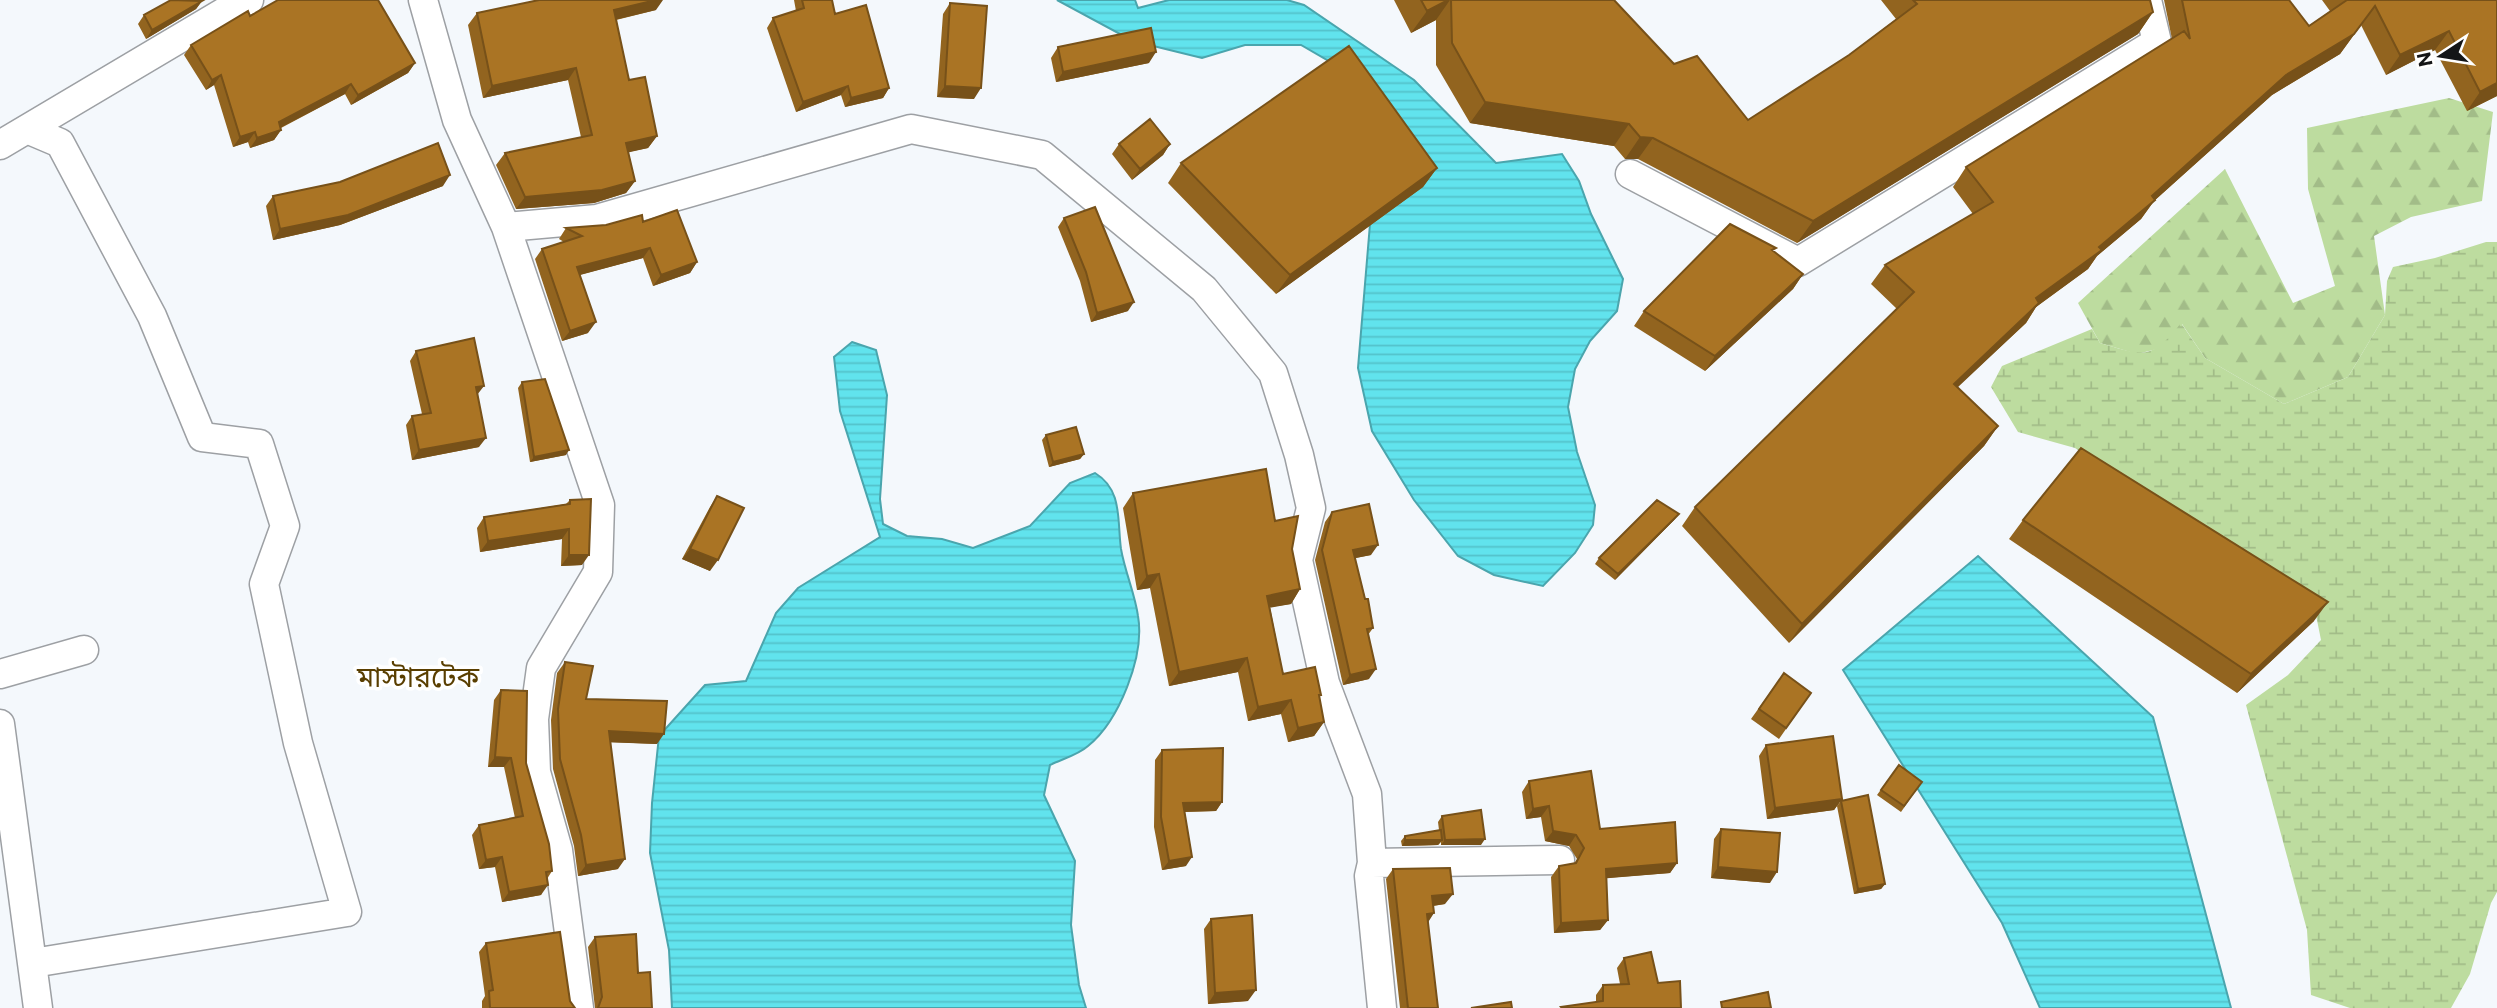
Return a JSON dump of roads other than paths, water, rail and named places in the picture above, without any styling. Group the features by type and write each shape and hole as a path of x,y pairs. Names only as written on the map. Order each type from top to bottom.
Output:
{"street":[{"path":"0,145 236,5 249,0"},
{"path":"423,0 457,120 506,227 600,505 598,572 541,668 534,719 536,772 558,850 579,1008"},
{"path":"1630,174 1798,262 2157,42 2147,0"},
{"path":"27,129 60,143 152,316 202,437 259,444 285,526 264,584 298,743 347,912 33,963"},
{"path":"506,227 597,219 911,130 1042,155 1204,289 1273,373 1299,455 1311,508 1297,560 1325,683 1367,794 1372,863 1369,876 1382,1008"},
{"path":"0,674 84,650"},
{"path":"0,724 38,1008"},
{"path":"1372,863 1560,860"}],"water":[{"path":"1057,0 1135,0 1138,8 1169,0 1287,0 1304,5 1414,80 1496,163 1562,154 1579,181 1591,214 1623,279 1617,311 1590,341 1575,369 1568,407 1577,452 1595,505 1593,525 1575,553 1543,586 1494,575 1458,556 1414,500 1372,431 1358,368 1370,224 1344,70 1301,45 1245,45 1202,58 1133,41"},
{"path":"852,342 876,350 887,395 880,499 883,524 907,536 942,539 973,548 1030,526 1070,483 1095,473 1104,480 1114,497 1121,549 1138,616 1138,650 1127,687 1110,721 1080,752 1050,765 1044,795 1075,861 1071,925 1079,985 1086,1008 672,1008 669,950 650,853 659,736 705,685 746,681 776,613 798,588 880,537 840,411 834,357"},
{"path":"1978,556 2153,717 2231,1008 2040,1008 2002,923 1843,670"}],"district":[{"name":"মাস্টারটেক","path":"418,677"}]}
